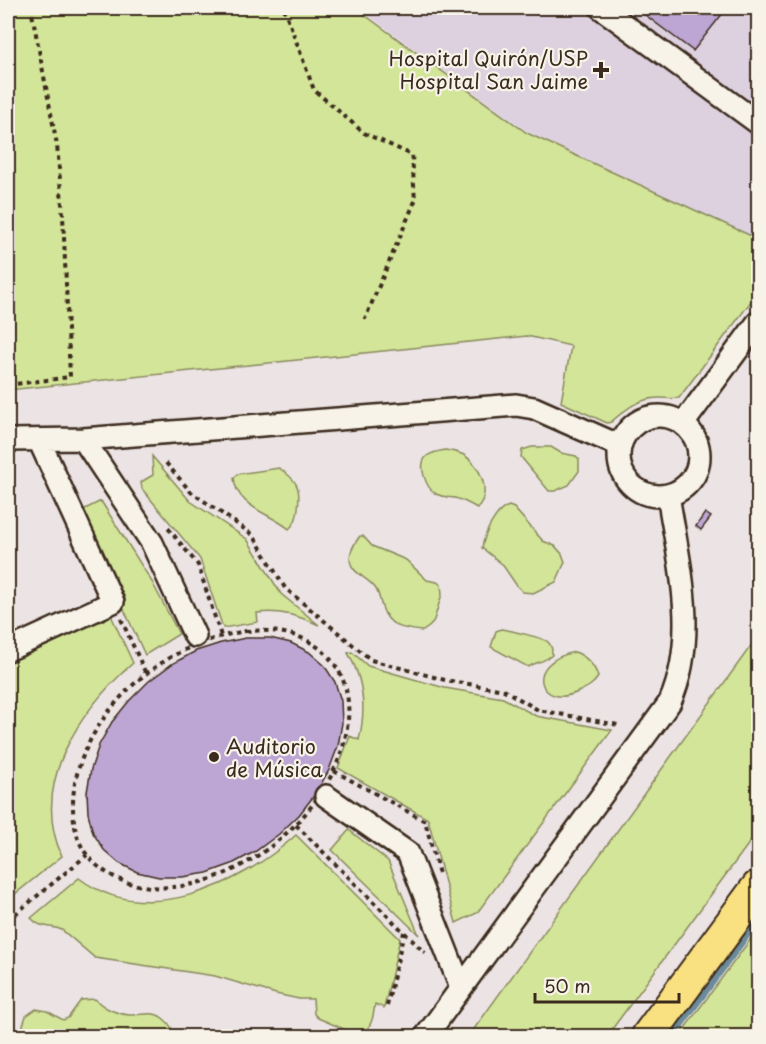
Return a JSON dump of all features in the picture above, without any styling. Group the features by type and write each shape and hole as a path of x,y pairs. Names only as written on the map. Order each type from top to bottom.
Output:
{"highway":[{"path":"648,1036 759,887"}],"lane":[{"path":"601,8 759,123"},
{"path":"683,424 759,322"},
{"path":"8,440 82,439 516,405 534,408 620,446"},
{"path":"665,417 683,424 694,435 699,449 699,465 693,479 682,489 668,495 654,496 641,492 630,484 622,472 619,459 620,446 626,434 635,424 646,418 665,417"},
{"path":"82,439 152,543 195,636"},
{"path":"8,650 113,602 39,440"},
{"path":"426,1036 670,702 678,684 684,652 685,618 681,574 668,495"},
{"path":"326,796 408,853 461,988"}],"path":[{"path":"8,385 70,377 63,214 57,145 31,8"},
{"path":"284,8 314,90 364,133 412,154 415,201 365,319"},
{"path":"754,8 759,38"},
{"path":"166,463 191,492 253,535 285,588 371,660 445,680 504,690 538,710 618,725"},
{"path":"113,602 146,674"},
{"path":"246,631 273,631 296,635 316,645 329,657 342,677 348,698 349,721 344,746 335,769 320,796 296,825 254,858 227,872 200,882 173,887 148,887 125,882 105,873 87,855 79,841 73,820 72,797 77,772 87,747 102,722 120,699 146,674 194,645 246,631"},
{"path":"296,825 427,955"},
{"path":"8,920 87,855"},
{"path":"387,1006 404,933"}],"shaded area":[{"name":"Hospital Quirón/USP Hospital San Jaime","path":"358,8 758,8 758,239 528,132"}],"green space":[{"path":"8,8 355,8 527,133 758,239 758,292 679,398 645,400 633,405 607,423 561,402 571,346 527,336 8,390"},
{"path":"532,447 551,447 579,459 579,471 569,485 549,491 521,457 522,450"},
{"path":"445,450 464,455 480,473 484,495 477,508 458,499 436,494 426,482 423,470 424,460 431,454"},
{"path":"152,456 190,501 247,539 281,594 319,625 289,614 265,612 257,613 258,622 223,628 200,559 142,489 141,482 153,475"},
{"path":"279,468 294,480 298,489 297,517 289,529 247,503 236,488 234,478 238,474"},
{"path":"101,501 152,582 179,634 145,655 79,512"},
{"path":"509,506 514,508 543,541 555,546 565,562 556,582 533,593 523,592 502,564 482,548 495,518 499,512"},
{"path":"360,536 363,536 372,546 406,560 427,580 441,585 442,594 430,626 423,631 409,629 393,623 385,614 376,589 351,565 351,552"},
{"path":"109,611 133,663 95,703 65,750 56,776 52,802 53,829 62,856 15,894 8,878 8,657"},
{"path":"501,629 545,640 551,646 552,655 528,667 491,647 496,631"},
{"path":"758,636 758,831 607,1036 469,1036"},
{"path":"352,652 368,666 445,688 503,698 536,716 612,730 477,913 456,923 428,819 338,768 350,736 359,740 361,729 362,695 357,674 348,653"},
{"path":"575,652 592,665 597,673 596,680 580,691 566,696 554,695 546,691 542,683 542,674 548,665 558,657"},
{"path":"349,830 388,861 419,935 332,850"},
{"path":"296,835 400,939 384,1008 375,1004 371,1022 360,1036 318,1018 314,1014 313,999 299,999 276,994 215,976 95,958 62,930 42,925 31,918 79,878 105,893 133,900 163,900 192,894 221,884 248,870"},
{"path":"758,929 758,1036 679,1036"},
{"path":"95,999 106,1008 119,1013 157,1015 170,1025 171,1036 133,1036 128,1031 119,1036 23,1036 21,1031 26,1016 36,1009 47,1011 63,1020 68,1018 81,1000"}],"building":[{"path":"636,8 727,8 693,51"},
{"path":"705,513 711,517 701,530 696,526"},
{"name":"Auditorio de Música","path":"246,638 270,638 291,643 309,652 324,665 335,682 341,701 342,723 338,746 329,770 316,793 299,815 256,851 232,864 207,873 182,877 159,877 137,872 119,863 104,850 93,833 88,813 87,792 91,769 99,745 112,722 129,701 149,681 172,664 196,651"}],"waterway":[{"path":"673,1036 758,921"}],"place":[{"name":"Hospital Quirón/USP Hospital San Jaime","path":"601,70"},
{"name":"Auditorio de Música","path":"214,757"}]}
